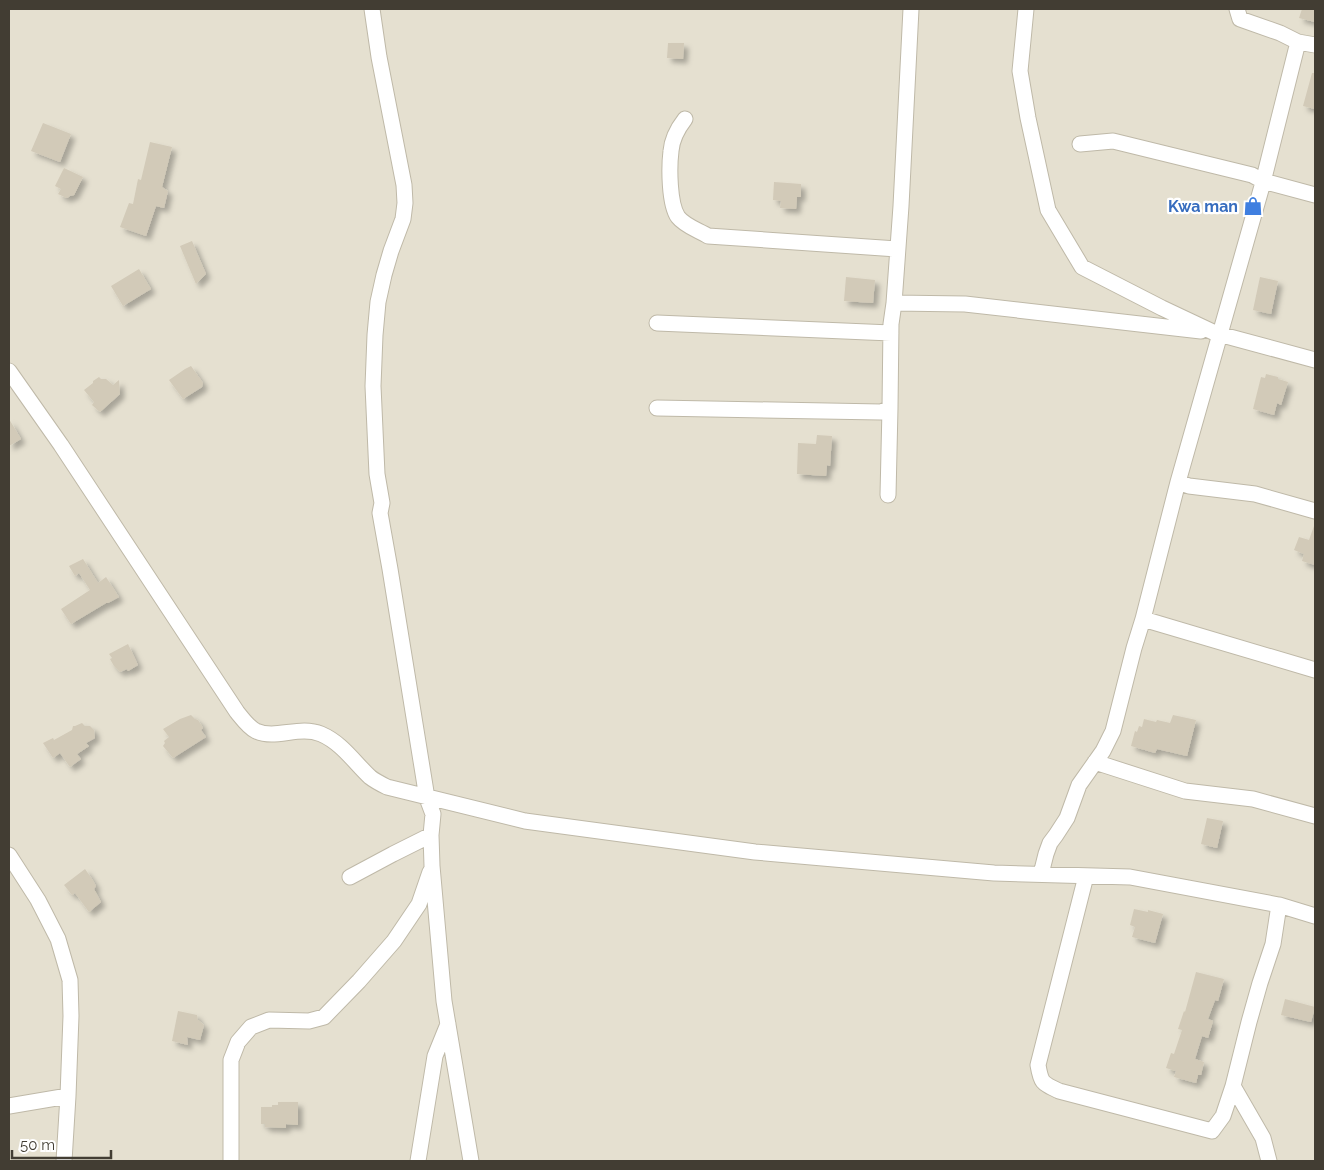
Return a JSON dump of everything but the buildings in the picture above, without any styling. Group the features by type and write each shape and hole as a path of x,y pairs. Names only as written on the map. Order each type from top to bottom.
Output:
{"street":[{"path":"372,9 379,56 404,185 405,203 403,219 384,275 378,302 375,335 373,386 377,474 382,504 380,512 427,798 433,814 431,835 432,866 444,1001 471,1161"},
{"path":"888,495 891,333 911,9"},
{"path":"1026,9 1020,71 1048,210 1082,267 1218,333"},
{"path":"1237,9 1240,19 1280,33 1298,42 1315,45"},
{"path":"1041,874 1050,843 1067,818 1080,785 1103,751 1113,731 1218,333 1263,181 1298,42"},
{"path":"685,118 677,131 671,150 670,196 677,215 683,222 708,236 897,249"},
{"path":"1080,144 1113,141 1252,175 1263,181 1315,195"},
{"path":"894,304 964,304 1218,333 1315,360"},
{"path":"657,324 891,333"},
{"path":"9,371 61,445 237,712 251,728 263,733 298,730 315,731 344,748 369,776 387,787 525,821 754,852 985,872 1130,878 1313,910"},
{"path":"656,408 881,412 890,408"},
{"path":"1178,482 1189,486 1255,494 1315,511"},
{"path":"1143,620 1315,670"},
{"path":"1095,762 1185,791 1253,799 1315,816"},
{"path":"350,877 431,835"},
{"path":"9,855 38,900 58,939 70,980 71,1016 64,1161"},
{"path":"231,1161 231,1060 238,1042 251,1027 269,1020 309,1021 324,1017 394,941 419,904 432,866"},
{"path":"1086,876 1038,1065 1040,1079 1059,1091 1212,1131 1223,1116 1233,1086 1249,1022 1273,944 1278,905"},
{"path":"418,1161 435,1056 448,1024"},
{"path":"1233,1086 1262,1138 1269,1161"},
{"path":"9,1106 68,1096"}],"shaded area":[{"path":"9,9 1315,9 1315,1161 9,1161"}],"place":[{"name":"Kwa man","path":"1253,206"}]}
